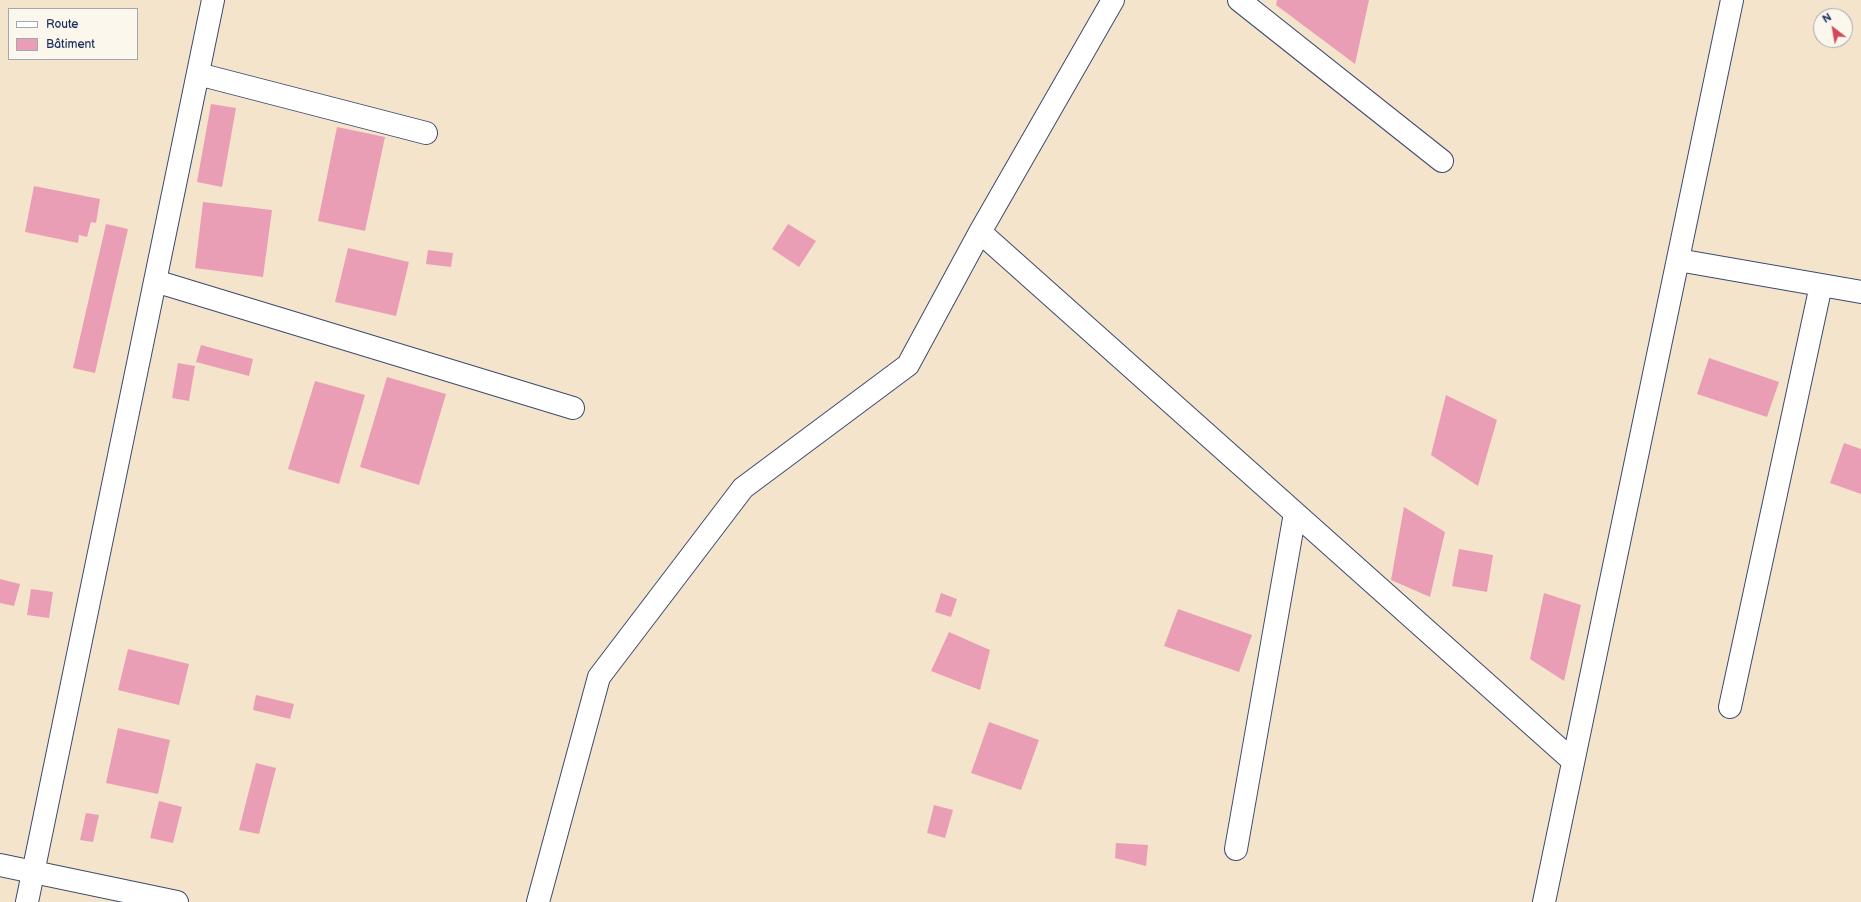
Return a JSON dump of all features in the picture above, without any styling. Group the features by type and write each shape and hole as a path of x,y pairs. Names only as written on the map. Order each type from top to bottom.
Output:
{"street":[{"path":"27,902 213,0"},
{"path":"538,902 599,677 742,488 908,364 980,232 1113,0"},
{"path":"1239,0 1442,161"},
{"path":"1544,902 1732,0"},
{"path":"198,74 426,133"},
{"path":"980,232 1573,761"},
{"path":"1678,260 1861,292"},
{"path":"155,281 572,408"},
{"path":"1730,707 1822,285"},
{"path":"1236,849 1295,513"},
{"path":"0,864 177,902"}],"building":[{"path":"1277,0 1369,0 1355,64 1276,5"},
{"path":"211,104 236,108 222,187 197,182"},
{"path":"337,127 385,137 365,231 318,221"},
{"path":"34,186 100,199 96,223 91,222 87,237 79,235 78,243 25,232"},
{"path":"203,202 272,210 263,277 195,268"},
{"path":"106,224 128,229 95,373 73,368"},
{"path":"788,224 816,241 799,267 772,249"},
{"path":"348,248 409,262 396,316 335,302"},
{"path":"428,250 453,253 451,267 426,264"},
{"path":"201,345 253,359 249,376 196,362"},
{"path":"1709,358 1779,382 1767,417 1697,394"},
{"path":"178,363 195,366 189,401 172,398"},
{"path":"387,377 446,394 419,485 360,467"},
{"path":"315,381 365,395 339,484 288,469"},
{"path":"1446,395 1497,420 1478,486 1431,455"},
{"path":"1844,443 1861,449 1861,494 1830,483"},
{"path":"1404,507 1445,532 1430,597 1391,580"},
{"path":"1459,549 1493,555 1487,592 1452,586"},
{"path":"0,579 20,584 14,606 0,603"},
{"path":"31,589 53,592 49,618 27,615"},
{"path":"941,593 957,599 951,617 935,612"},
{"path":"1544,593 1581,605 1564,681 1530,659"},
{"path":"1178,609 1252,635 1239,672 1164,646"},
{"path":"949,632 990,650 980,690 931,671"},
{"path":"128,649 189,664 179,705 118,690"},
{"path":"256,695 294,704 290,719 253,710"},
{"path":"989,722 1039,740 1021,790 971,773"},
{"path":"118,728 170,740 158,794 106,783"},
{"path":"256,763 276,768 259,834 239,830"},
{"path":"159,801 182,807 173,843 150,838"},
{"path":"934,805 953,810 945,838 927,833"},
{"path":"86,813 99,815 93,842 80,840"},
{"path":"1116,843 1148,845 1146,866 1115,858"}]}
